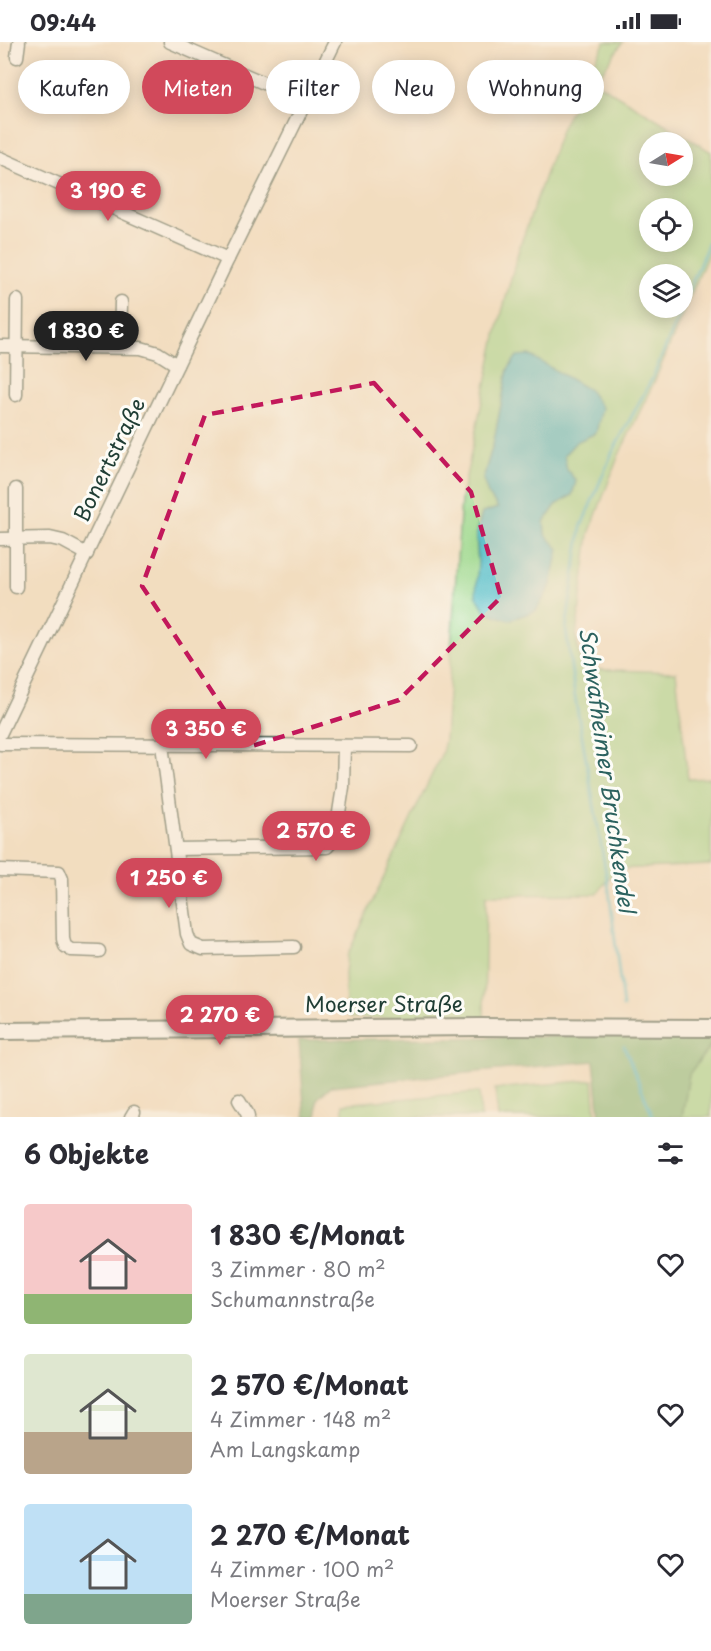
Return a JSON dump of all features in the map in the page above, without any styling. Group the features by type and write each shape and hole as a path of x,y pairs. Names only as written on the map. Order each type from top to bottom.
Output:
{"main road":[{"name":"Moerser Straße","path":"0,1031 468,1027 711,1028"}],"street":[{"path":"17,57 19,42"},
{"path":"170,42 266,84"},
{"name":"Bonertstraße","path":"326,60 335,42"},
{"name":"Bonertstraße","path":"0,734 299,114"},
{"path":"0,158 228,259"},
{"path":"16,395 18,300"},
{"path":"120,347 121,302"},
{"path":"0,346 141,348 158,353 177,365"},
{"path":"16,489 16,587"},
{"path":"0,539 50,538 63,541 87,554"},
{"path":"0,744 411,746"},
{"path":"162,745 187,934 191,945 202,949 294,947"},
{"path":"176,849 327,847 335,838 343,787 344,746"},
{"path":"0,870 59,872 62,879 65,946 71,950 99,951"},
{"path":"239,1100 248,1117"}],"highlighted area":[{"path":"374,383 471,492 501,597 399,700 249,747 142,586 205,415"}],"green space":[{"path":"605,42 623,42 604,69 604,60 595,60"},
{"path":"604,87 678,132 639,132 639,186 693,186 693,141 711,152 711,247 693,290 693,264 639,264 639,318 681,318 655,380 618,457 589,534 576,637 582,669 676,672 688,779 711,778 711,865 616,869 597,894 486,895 484,1019 351,1018 346,1013 347,956 442,753 445,740 461,500 497,331 519,249 562,127 569,114 604,114","holes":["508,369 596,433 576,442 564,455 567,470 576,481 572,495 556,505 544,522 545,534 478,561 476,535 482,513 498,508 483,479 494,441"]},
{"path":"711,1034 711,1045 689,1074 682,1117 600,1117 594,1061 331,1086 317,1099 317,1117 305,1117 299,1040"},
{"path":"711,1045 711,1117 682,1117 689,1074"},
{"path":"593,1080 596,1117 498,1117 495,1089"},
{"path":"479,1092 481,1117 343,1117 343,1104"}],"water":[{"path":"529,355 589,390 602,408 596,433 576,442 564,455 567,470 576,481 572,495 556,505 544,522 545,534 559,549 551,585 536,611 509,620 486,612 476,595 478,561 476,535 482,513 498,508 488,494 483,479 494,441 508,369 517,356"}],"waterway":[{"name":"Schwafheimer Bruchkendel","path":"693,280 711,237"},
{"name":"Schwafheimer Bruchkendel","path":"623,1007 609,890 575,697 566,629 581,527 612,453 653,377 678,318"},
{"name":"Schwafheimer Bruchkendel","path":"624,1046 653,1117"}]}
